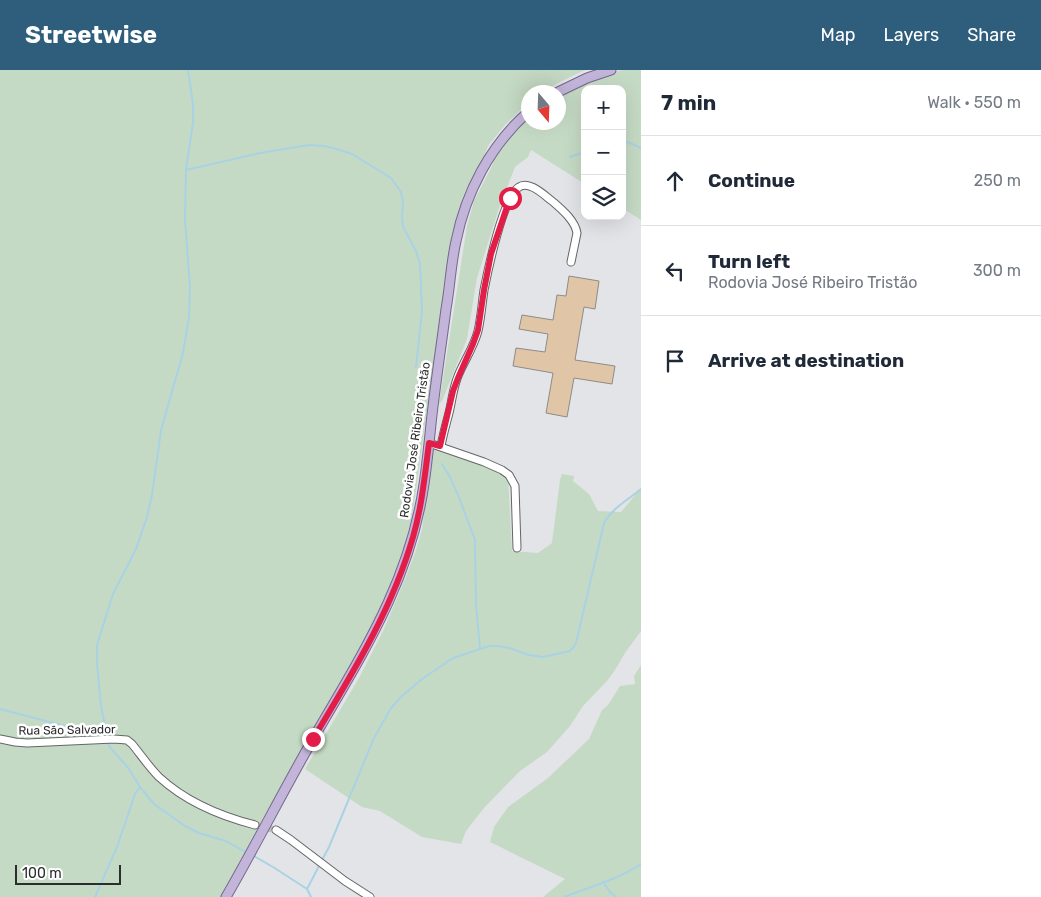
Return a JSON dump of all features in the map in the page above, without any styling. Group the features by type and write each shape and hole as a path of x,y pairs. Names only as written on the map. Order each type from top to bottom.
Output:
{"main road":[{"path":"566,88 587,78 612,70"},
{"name":"Rodovia José Ribeiro Tristão","path":"226,897 290,780 365,650 400,576 413,537 424,486 456,241 472,189 494,149 521,119"}],"street":[{"path":"440,446 453,391 478,330 491,254 510,198 519,186 527,185 540,193 564,213 577,229 571,262"},
{"path":"429,443 489,464 509,474 515,486 517,548"},
{"name":"Rua São Salvador","path":"0,739 27,743 118,739 130,742 154,771 173,789 194,802 225,816 255,825"},
{"path":"276,830 370,897"}],"green space":[{"path":"0,70 585,70 555,85 521,85 521,110 505,125 488,146 470,185 460,210 433,367 411,527 405,550 374,625 221,897 0,897"},
{"path":"622,70 641,70 641,220 626,211 626,85 582,85"},
{"path":"581,86 581,181 531,150 528,157 515,167 500,205 477,278 467,339 442,401 439,404 467,226 474,201 492,166 497,151 521,125 521,130 566,130 566,92"},
{"path":"433,448 484,465 508,476 512,551 538,553 552,543 562,474 574,476 573,481 589,494 598,511 621,512 641,488 641,631 607,681 583,706 570,726 547,752 520,771 484,808 466,831 461,844 422,837 380,811 362,807 305,769 359,678 384,629 405,579 422,529"},
{"path":"641,665 641,897 543,897 565,879 490,842 494,827 508,807 548,778 589,739 602,710 608,705 620,686 635,684 634,676"}],"building":[{"path":"569,276 599,281 595,309 584,307 575,360 615,366 612,384 574,378 567,417 546,413 553,373 513,366 516,348 545,352 548,334 519,329 522,315 553,320 557,295 566,296"}],"waterway":[{"path":"107,736 101,706 97,645 113,594 136,549 147,517 161,430 183,353 189,317 190,287 185,220 186,170 193,122 193,104 188,70"},
{"path":"626,142 641,148"},
{"path":"186,170 260,153 309,145 324,146 352,154 391,178 401,192 403,227 416,251 420,264 422,311 416,367"},
{"path":"570,157 581,153"},
{"path":"442,464 458,495 475,540 476,605 480,649"},
{"path":"322,860 374,738 391,708 422,679 453,658 489,646 509,648 529,655 543,657 570,651 577,639 604,523 616,509 641,489"},
{"path":"0,709 103,736"},
{"path":"108,741 109,746 129,769 140,787 154,804 185,826 199,833 226,841 247,853"},
{"path":"95,897 117,847 135,794 140,787"},
{"path":"252,855 307,889 311,897"},
{"path":"307,889 320,864"},
{"path":"564,897 614,878 641,864"},
{"path":"603,882 616,897"}],"tunnel":[{"path":"255,825 276,830"}],"route":[{"path":"313,739 378,626 403,567 418,517 429,443 440,446 453,391 478,330 491,254 510,198"}]}
